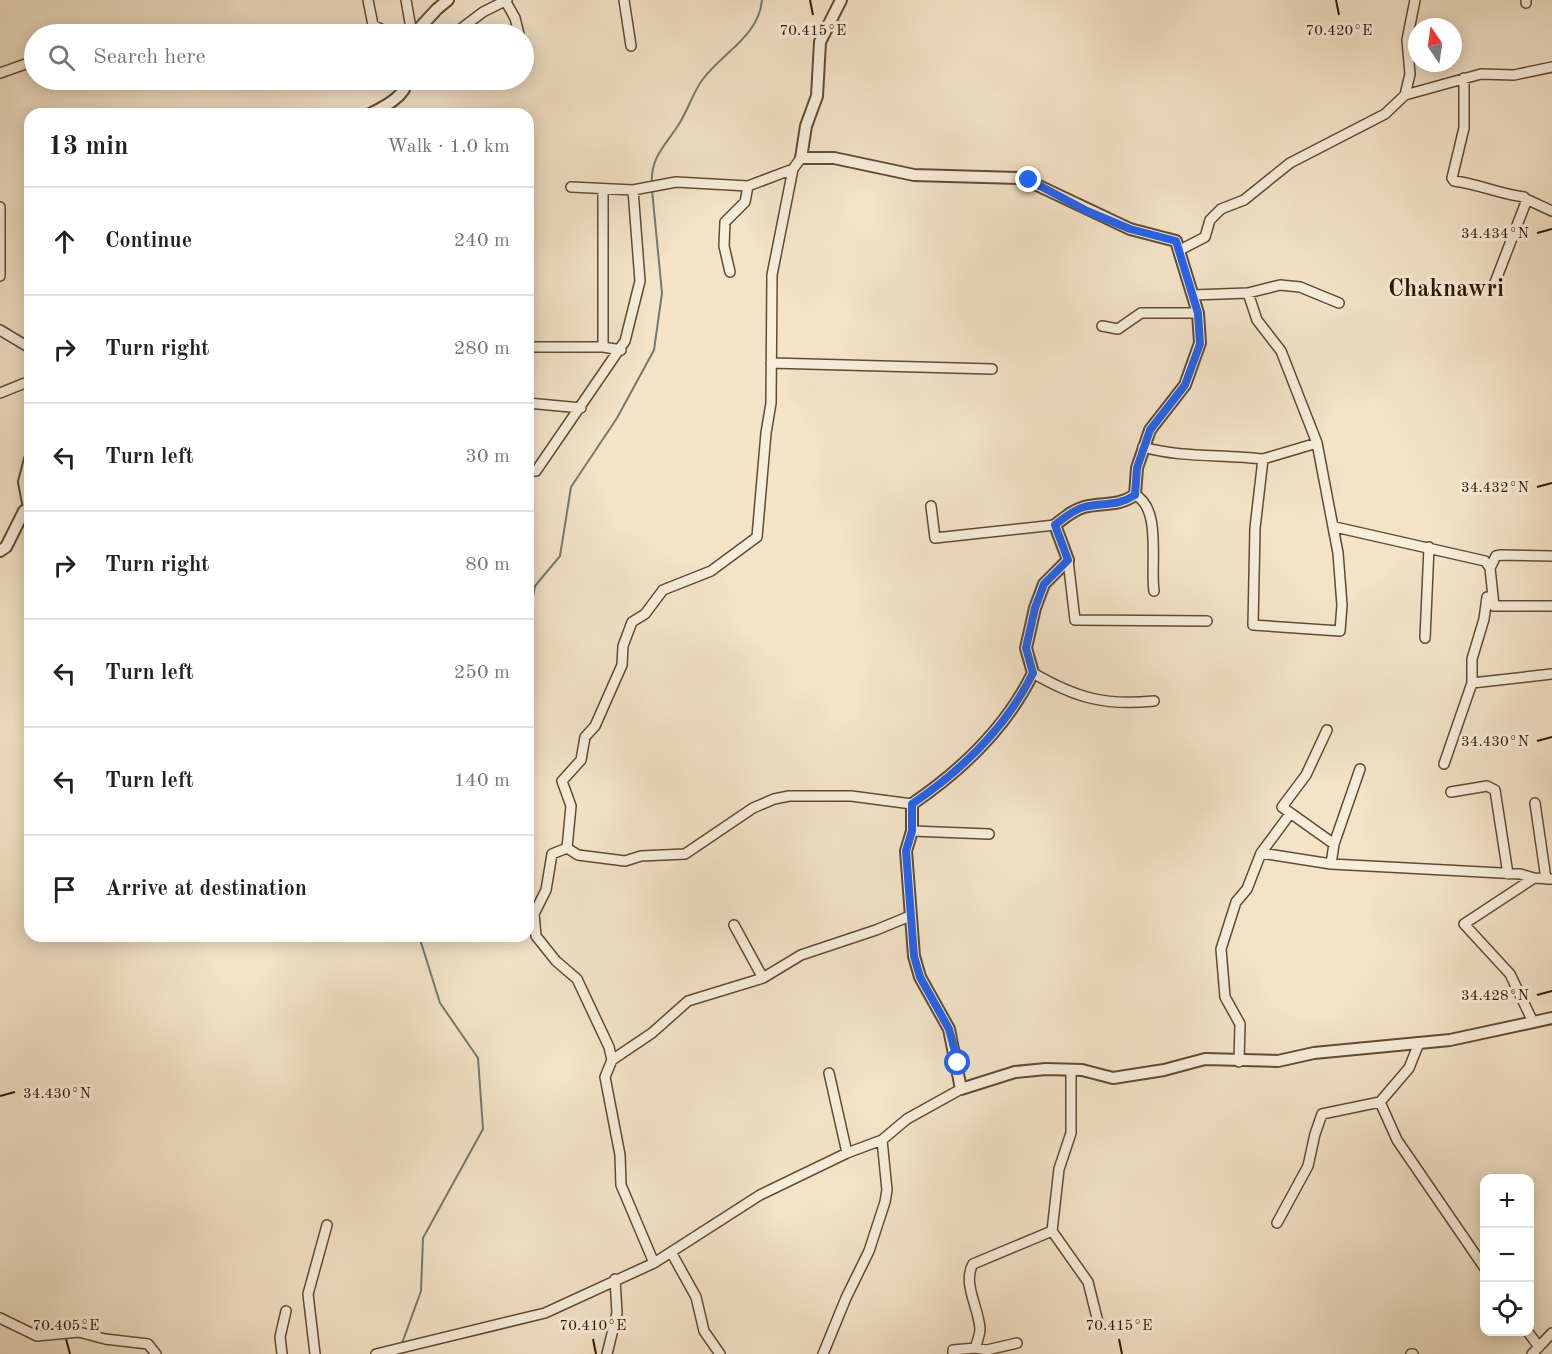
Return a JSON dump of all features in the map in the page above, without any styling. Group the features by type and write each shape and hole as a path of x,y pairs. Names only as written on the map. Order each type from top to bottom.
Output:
{"street":[{"path":"368,0 373,24"},
{"path":"406,0 411,24"},
{"path":"423,24 448,0"},
{"path":"624,0 631,46"},
{"path":"567,848 571,806 562,781 580,760 585,737 595,726 622,665 623,646 632,622 645,614 663,590 711,571 757,537 766,433 771,403 772,275 793,169 801,158 806,126 817,96 820,42 841,0"},
{"path":"1405,95 1410,74 1407,40 1415,0"},
{"path":"467,24 483,12 506,1 516,24"},
{"path":"0,72 24,64"},
{"path":"1180,250 1205,237 1210,220 1221,209 1244,200 1290,163 1339,135 1385,114 1405,95 1481,74 1514,75 1552,67"},
{"path":"1464,78 1464,128 1452,178 1454,181 1479,184 1502,194 1526,199 1552,211"},
{"path":"379,108 398,96 403,90"},
{"path":"801,158 834,158 914,175 1029,180 1087,211 1130,229 1173,239 1180,250 1198,313 1200,344 1185,385 1154,423 1143,447 1137,468 1135,495"},
{"path":"571,187 633,190 676,182 748,186 793,169"},
{"path":"730,272 724,246 725,222 745,202 748,186"},
{"path":"603,190 603,347"},
{"path":"534,471 537,471 621,350 640,281 633,190"},
{"path":"1494,285 1526,199"},
{"path":"0,207 0,276"},
{"path":"1193,295 1248,293 1280,285 1300,287 1339,303"},
{"path":"1248,293 1257,320 1281,351 1317,443 1335,527 1342,605 1340,631 1253,625 1255,528 1263,459"},
{"path":"1102,327 1118,329 1141,313 1198,313"},
{"path":"0,330 24,344"},
{"path":"534,347 603,347 621,350"},
{"path":"771,363 992,369"},
{"path":"0,393 24,383"},
{"path":"534,404 581,408"},
{"path":"1143,447 1168,455 1199,453 1263,459 1317,443"},
{"path":"931,506 935,538 1055,525 1075,511 1086,507 1123,503 1135,495"},
{"path":"1135,495 1146,503 1153,530 1151,574 1154,591"},
{"path":"0,551 6,547 24,511"},
{"path":"1055,525 1068,560 1074,620 1207,621"},
{"path":"1335,527 1390,541 1429,547 1487,564"},
{"path":"1425,638 1429,547"},
{"path":"1444,764 1472,683 1473,652 1487,606 1487,564 1496,556 1501,555 1552,556"},
{"path":"612,1060 609,1047 577,979 556,961 536,936 534,914 546,890 554,851 567,848 578,855 625,861 641,856 686,854 753,807 789,796 851,796 912,804 944,782 994,733 1018,704 1033,673 1026,648 1035,608 1044,584 1068,560"},
{"path":"1487,564 1494,606 1552,606"},
{"path":"1033,673 1065,691 1100,702 1155,701"},
{"path":"1472,683 1552,674"},
{"path":"1327,730 1306,775 1282,804 1282,809 1334,844"},
{"path":"1331,864 1334,844 1360,769"},
{"path":"1451,792 1487,786 1495,790 1508,874"},
{"path":"1261,853 1331,864 1508,874 1549,879 1534,803"},
{"path":"912,804 912,831 906,851 915,965 949,1029 961,1089"},
{"path":"1239,1062 1240,1024 1225,997 1221,949 1236,902 1247,889 1261,853 1290,814"},
{"path":"912,831 989,834"},
{"path":"1533,1022 1510,974 1464,924 1534,878"},
{"path":"654,1263 621,1185 620,1155 605,1077 612,1060 652,1033 688,1001 763,978 801,955 876,930 910,915"},
{"path":"734,925 763,978"},
{"path":"376,1354 545,1313 654,1263 735,1209 846,1152 882,1140 907,1119 961,1089 1015,1072 1071,1070 1094,1072 1113,1078 1164,1070 1205,1059 1239,1062 1278,1061 1314,1053 1449,1040 1552,1018"},
{"path":"1277,1223 1308,1166 1322,1114 1380,1102 1409,1068 1419,1043"},
{"path":"1071,1070 1071,1133 1059,1169 1052,1231 1088,1282 1099,1326"},
{"path":"830,1073 846,1152"},
{"path":"1380,1102 1397,1140 1480,1260"},
{"path":"823,1354 846,1298 869,1251 885,1203 887,1190 882,1140"},
{"path":"315,1354 308,1294 327,1225"},
{"path":"975,1348 980,1331 970,1284 970,1268 973,1264 1052,1231"},
{"path":"671,1252 696,1297 704,1330 720,1354"},
{"path":"607,1354 617,1313 615,1279"},
{"path":"282,1354 280,1337 286,1311"},
{"path":"0,1318 37,1336 79,1332 105,1339 148,1344 155,1349 156,1354"},
{"path":"1530,1336 1535,1350 1552,1333"},
{"path":"953,1354 953,1350 975,1348 987,1350 1017,1343"}],"waterway":[{"path":"652,184 656,159 682,119 699,84 747,34 759,13 762,0"},
{"path":"534,591 535,586 560,556 571,487 617,418 654,350 662,293 652,190"},
{"path":"401,1346 421,1291 423,1238 483,1129 478,1058 440,1003 421,942"}],"district":[{"name":"Chaknawri","path":"1446,288"}],"route":[{"path":"958,1063 949,1029 915,965 906,851 912,831 912,804 944,782 994,733 1018,704 1033,673 1026,648 1035,608 1044,584 1068,560 1055,525 1075,511 1086,507 1123,503 1135,495 1137,468 1150,430 1185,385 1200,344 1198,313 1176,241 1130,229 1087,211 1029,180"}]}
